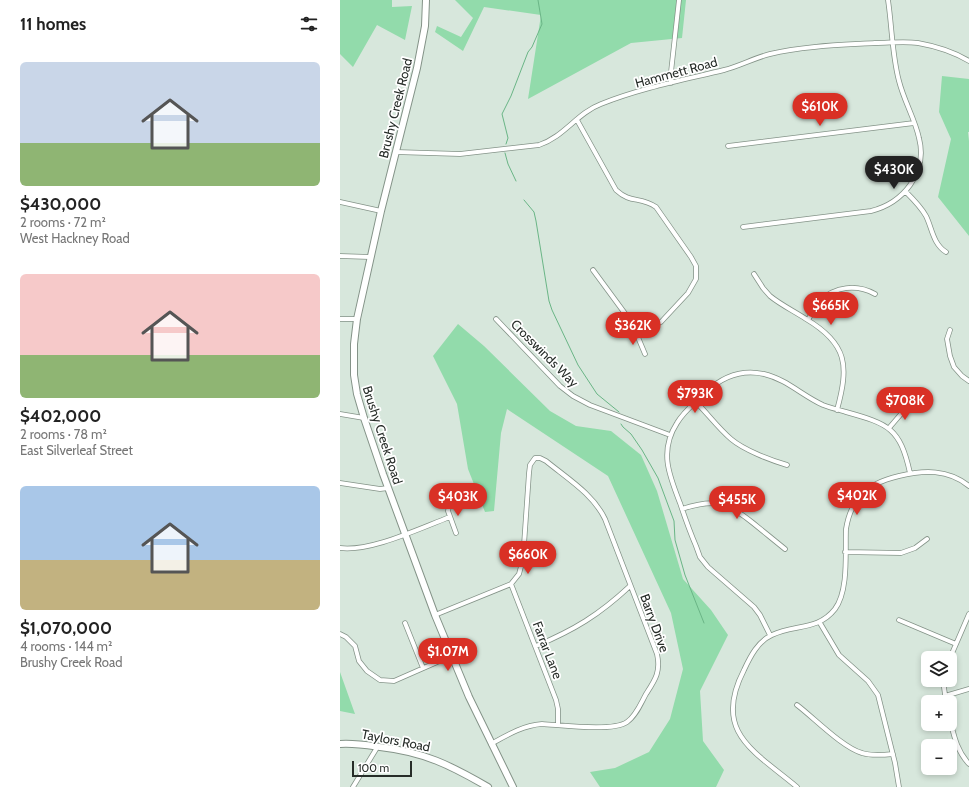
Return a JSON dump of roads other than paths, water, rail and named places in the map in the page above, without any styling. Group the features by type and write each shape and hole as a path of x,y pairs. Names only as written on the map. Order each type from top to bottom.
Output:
{"main road":[{"name":"Brushy Creek Road","path":"426,0 425,26 417,68 370,257 357,320 354,344 354,375 357,394 364,418 435,615 451,656 491,744 513,787"},
{"name":"Taylors Road","path":"340,744 355,743 412,752 438,760 488,787"},
{"path":"507,787 509,779"}],"street":[{"path":"671,82 679,0"},
{"path":"743,227 871,211 887,205 906,192 916,174 920,158 920,141 899,82 888,0"},
{"name":"Hammett Road","path":"396,152 460,154 543,144 555,138 585,113 600,104 671,82 731,68 773,53 836,45 912,42 955,54 969,61"},
{"path":"577,120 616,190 627,198 648,201 656,206 696,266 696,278 688,293 677,306 661,322 636,332"},
{"path":"728,146 914,124"},
{"path":"906,192 923,211 937,243 941,249 946,252"},
{"path":"340,202 381,211"},
{"path":"340,256 370,257"},
{"path":"593,270 632,323 645,354"},
{"path":"754,274 770,296 822,329 830,336 837,347 844,368 844,379 837,410"},
{"path":"808,320 821,301 837,290 857,288 868,290 876,294"},
{"path":"340,319 357,320"},
{"name":"Crosswinds Way","path":"496,319 560,386 573,396 590,405 670,435"},
{"path":"950,330 947,340 954,367 969,381"},
{"path":"770,635 764,621 754,607 711,571 703,562 696,546 668,469 667,449 670,435 681,417 712,387 725,379 739,374 755,372 776,378 818,402 837,410 876,421 889,428 902,443 910,473"},
{"path":"696,402 724,433 737,444 752,452 787,465"},
{"path":"889,428 901,414 902,406"},
{"path":"340,414 364,418"},
{"name":"Barry Drive","path":"491,744 526,726 538,724 608,728 626,723 632,718 657,677 659,667 657,654 601,510 594,500 540,458 535,458 531,462 529,470 522,566 519,574 511,584"},
{"path":"797,787 747,745 738,732 733,718 732,702 739,679 755,649 770,635 820,623 835,609 842,597 844,584 848,519 852,508 868,489 879,482 910,473 926,471 944,473 959,479 969,486"},
{"path":"340,483 380,489 388,488"},
{"path":"450,501 448,509 456,533"},
{"path":"682,509 697,504 707,503 729,506 741,513 785,549"},
{"path":"340,548 360,548 405,534 450,517"},
{"path":"845,552 901,553 915,548 927,539"},
{"path":"435,615 511,584"},
{"name":"Farrar Lane","path":"511,584 556,700 558,709 558,724"},
{"path":"536,646 577,627 609,605 630,586"},
{"path":"953,651 969,614"},
{"path":"899,620 956,644"},
{"path":"405,623 423,668"},
{"path":"820,623 831,644 839,655 876,690 893,754 899,787"},
{"path":"340,634 346,637 355,646 359,661 367,671 380,680 394,681 451,656"},
{"path":"948,695 969,689"},
{"path":"797,705 843,743 856,751 866,754 893,754"},
{"path":"953,731 960,753 969,764"},
{"path":"353,787 378,746"}],"waterway":[{"path":"506,144 508,138 502,114 511,96 528,52 532,47 542,24 538,0"},
{"path":"505,153 508,164 516,181"},
{"path":"524,200 534,212 549,301 552,310 578,365 597,394 619,412"},
{"path":"621,424 631,434 642,450 658,478 674,521 675,540 685,575 704,623"}]}
